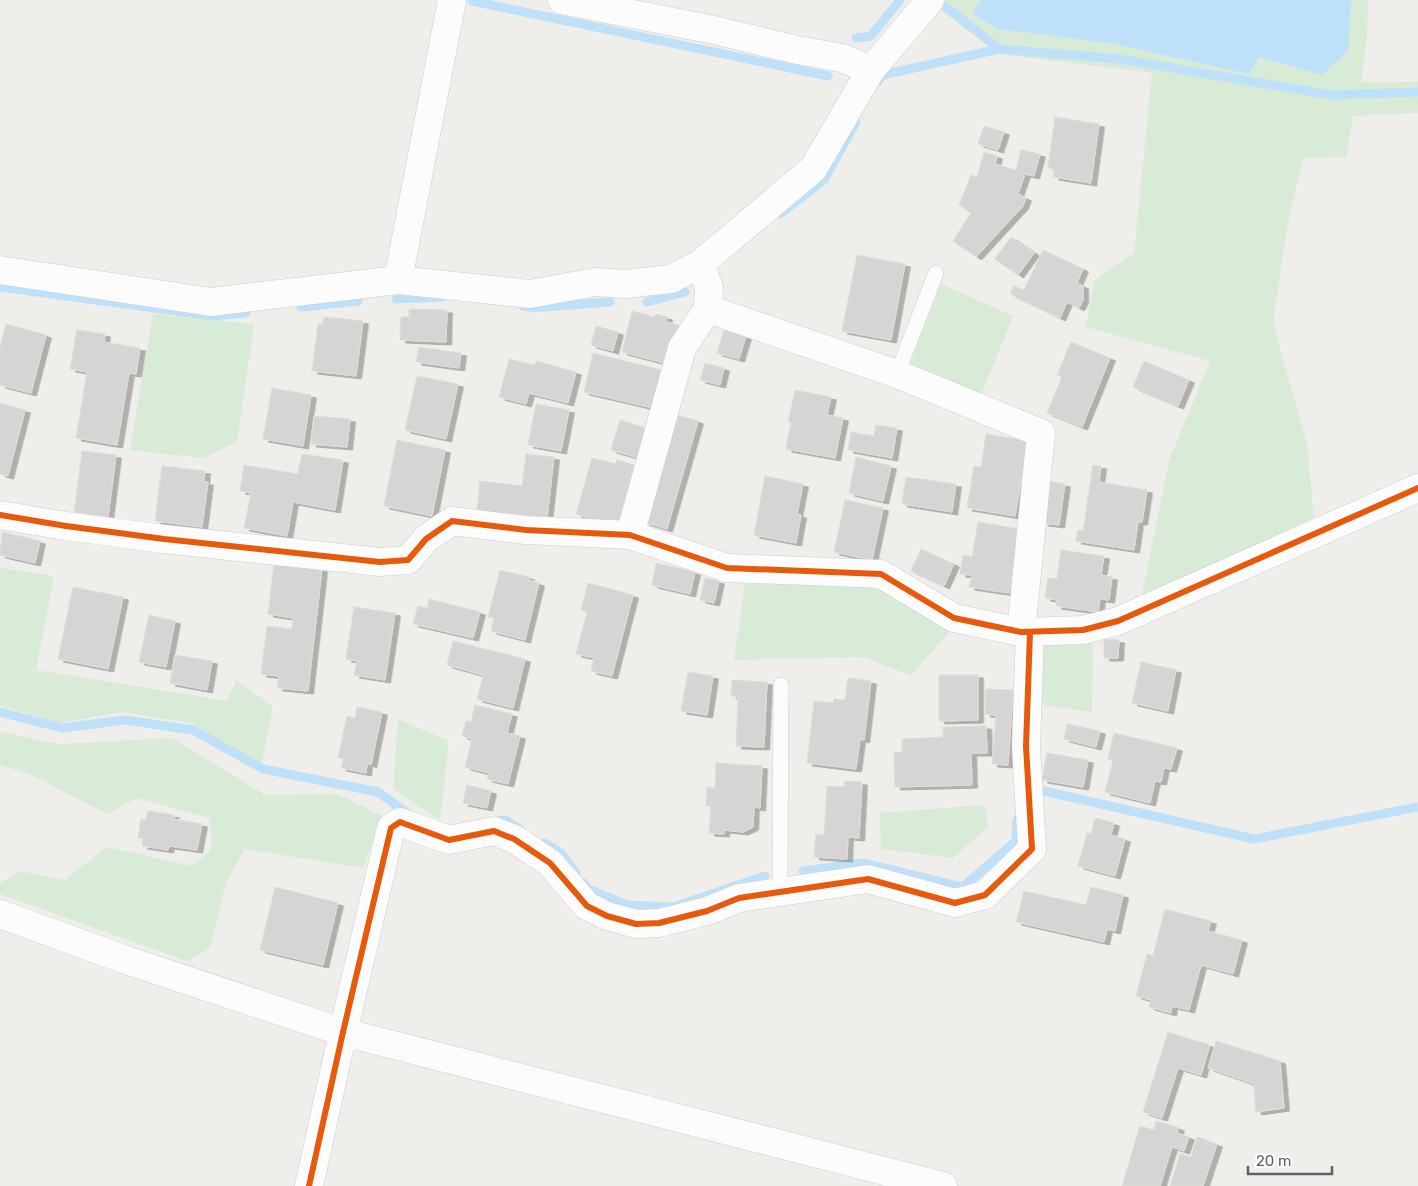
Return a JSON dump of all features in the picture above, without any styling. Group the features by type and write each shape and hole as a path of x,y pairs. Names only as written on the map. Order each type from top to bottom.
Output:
{"street":[{"path":"398,280 452,0"},
{"path":"562,0 842,58 871,70"},
{"path":"0,270 211,302 398,280 530,294 595,282 625,284 671,279 700,264 812,169 871,70 930,0"},
{"path":"630,535 682,348 708,309 709,287 700,264"},
{"path":"309,1186 391,828 400,822 449,840 494,831 514,839 550,863 587,906 607,916 636,924 660,922 706,911 739,898 868,878 955,903 985,895 1032,849 1026,746 1025,632 1040,432 897,374 708,309"},
{"path":"0,515 66,526 174,540 380,562 408,560 426,539 452,521 526,530 630,535 727,568 881,574 954,618 1025,632 1083,630 1118,621 1418,488"},
{"path":"0,914 126,960 343,1032 943,1186"}],"lane":[{"path":"897,374 936,273"},
{"path":"780,892 781,685"}],"green space":[{"path":"946,0 981,0 972,14 998,29 1115,44 1259,57 1322,75 1348,52 1351,0 1368,0 1367,38 1361,82 1418,82 1418,113 1353,116 1346,157 1303,158 1287,227 1273,323 1307,444 1314,517 1141,600 1169,461 1210,361 1086,327 1094,281 1134,253 1152,73 1000,54 940,10"},
{"path":"941,284 1013,316 980,398 908,369"},
{"path":"153,314 254,324 237,441 204,458 130,450"},
{"path":"0,568 54,576 36,670 227,701 236,680 273,707 261,765 191,723 121,712 60,723 0,706"},
{"path":"745,584 860,584 904,597 950,631 911,676 864,657 734,660"},
{"path":"1038,642 1093,644 1092,712 1038,704"},
{"path":"398,719 449,741 440,820 393,788"},
{"path":"0,732 59,744 172,738 265,795 338,794 382,816 363,868 245,849 226,882 210,947 187,961 0,894 0,884 19,871 65,880 107,847 192,866 211,850 210,818 137,798 107,814 32,775 0,765"},
{"path":"984,805 988,827 953,858 881,849 880,813"}],"water":[{"path":"981,0 1351,0 1348,52 1322,75 1259,57 1249,74 1115,44 998,29 972,14"}],"building":[{"path":"1055,117 1099,124 1091,183 1053,177 1055,169 1048,168"},
{"path":"984,126 1004,132 998,150 978,144"},
{"path":"1021,150 1040,154 1034,176 1025,174 1018,194 1026,198 1023,206 976,257 953,241 971,213 959,205 971,175 977,177 984,152 997,156 995,164 1016,170"},
{"path":"1011,237 1034,253 1018,275 995,259"},
{"path":"1043,250 1083,269 1077,283 1083,286 1083,300 1079,308 1067,302 1060,318 1010,294 1014,286 1024,290"},
{"path":"857,255 905,264 891,340 842,331"},
{"path":"409,309 447,310 446,342 400,340 401,317 409,317"},
{"path":"632,311 654,317 655,314 667,317 666,322 678,325 668,364 622,352"},
{"path":"324,317 363,321 356,376 312,371 318,324 323,325"},
{"path":"6,324 46,335 31,393 0,385 0,347"},
{"path":"596,326 618,332 613,351 591,345"},
{"path":"77,330 105,334 104,342 140,348 136,374 129,373 117,445 76,438 87,372 70,369"},
{"path":"724,330 746,336 739,359 717,353"},
{"path":"1071,342 1110,358 1082,427 1047,413 1062,377 1057,375"},
{"path":"419,347 461,353 459,368 416,362"},
{"path":"593,353 662,370 653,408 584,392"},
{"path":"509,359 535,365 536,361 576,372 568,403 529,393 526,404 499,397"},
{"path":"1144,361 1189,380 1178,406 1133,387"},
{"path":"705,363 724,368 720,385 700,380"},
{"path":"417,376 458,384 446,439 405,430"},
{"path":"272,388 311,395 303,446 263,439"},
{"path":"795,390 831,397 827,415 843,418 835,458 786,449 791,422 788,422"},
{"path":"0,403 25,410 8,476 0,474"},
{"path":"536,404 569,410 561,451 528,445"},
{"path":"678,415 698,421 667,529 644,522"},
{"path":"314,416 350,419 347,447 311,444"},
{"path":"620,420 647,428 639,458 611,450"},
{"path":"876,425 897,428 892,458 848,450 851,432 874,436"},
{"path":"986,434 1028,441 1015,516 967,508 974,466 981,467"},
{"path":"397,440 445,450 432,516 384,506"},
{"path":"82,451 116,455 108,517 74,513"},
{"path":"302,454 343,460 335,510 293,502 287,536 244,528 251,493 240,491 244,465 298,474"},
{"path":"526,454 554,457 547,518 477,510 480,481 522,486"},
{"path":"856,457 891,466 883,501 849,493"},
{"path":"592,458 616,464 617,460 634,465 619,521 608,518 607,523 576,514"},
{"path":"1093,465 1101,466 1099,482 1147,490 1142,522 1138,522 1134,550 1076,541 1078,530 1083,531"},
{"path":"162,466 205,471 204,482 208,482 202,527 155,521"},
{"path":"765,476 803,484 797,514 801,515 796,543 754,535"},
{"path":"906,477 956,484 952,512 902,504"},
{"path":"1048,481 1065,484 1059,525 1043,523"},
{"path":"845,500 883,508 872,560 834,552"},
{"path":"978,522 1020,529 1009,593 969,587 972,575 960,574 963,555 972,557"},
{"path":"2,532 40,541 35,563 0,555"},
{"path":"921,549 954,564 944,586 911,571"},
{"path":"1061,550 1104,556 1101,575 1112,577 1109,600 1100,599 1098,612 1056,606 1057,600 1045,598 1048,578 1057,579"},
{"path":"274,563 322,569 308,691 277,688 279,676 261,674 267,626 292,629 293,618 268,614"},
{"path":"656,563 695,572 690,594 652,585"},
{"path":"500,570 529,577 528,580 539,583 525,640 491,631 494,618 488,617"},
{"path":"705,578 719,581 714,603 700,600"},
{"path":"588,583 633,595 612,676 591,671 594,658 576,654 587,612 581,610"},
{"path":"73,587 123,597 108,669 58,659"},
{"path":"429,599 480,612 473,638 413,624 418,606 427,608"},
{"path":"354,607 395,613 385,680 354,675 357,661 346,659"},
{"path":"149,615 175,621 166,667 139,662"},
{"path":"1104,639 1119,640 1118,658 1104,658"},
{"path":"453,641 525,659 513,708 477,699 483,675 447,665"},
{"path":"175,655 212,661 207,690 170,683"},
{"path":"1141,662 1176,670 1168,711 1132,703"},
{"path":"688,672 713,676 707,715 681,711"},
{"path":"939,675 978,675 978,720 939,721"},
{"path":"848,678 871,681 864,740 860,739 856,769 807,763 814,701 833,703 834,699 845,700"},
{"path":"732,680 767,682 764,747 736,746 738,696 731,696"},
{"path":"986,689 1013,690 1008,765 992,764 996,715 985,714"},
{"path":"475,705 512,714 507,733 520,736 508,784 487,779 489,773 465,767 472,739 462,736 466,721 471,722"},
{"path":"357,707 382,712 371,765 367,763 366,773 341,768 344,759 338,758 347,716 355,718"},
{"path":"1067,724 1100,731 1096,747 1064,739"},
{"path":"986,726 987,753 971,753 972,785 895,787 894,753 902,752 902,739 943,737 943,727"},
{"path":"1114,733 1177,748 1171,769 1164,768 1161,782 1155,781 1150,803 1105,792 1113,760 1108,759"},
{"path":"1047,753 1088,760 1083,787 1042,780"},
{"path":"716,763 762,766 760,808 754,807 753,827 743,832 724,830 724,834 709,833 711,806 706,806 707,787 715,788"},
{"path":"845,781 862,782 859,838 848,837 847,859 814,857 816,834 824,835 827,786 844,787"},
{"path":"467,785 491,791 487,808 463,803"},
{"path":"148,811 174,815 173,819 202,824 197,850 169,846 168,850 142,846 143,838 138,838 141,819 146,820"},
{"path":"1095,818 1114,823 1111,835 1125,839 1115,876 1078,866 1087,833 1091,834"},
{"path":"275,887 338,903 323,965 260,950"},
{"path":"1091,887 1123,895 1115,931 1107,929 1104,942 1016,922 1024,891 1086,905"},
{"path":"1165,909 1211,921 1208,931 1242,940 1233,974 1201,965 1189,1010 1172,1006 1171,1013 1149,1007 1151,1000 1136,996 1147,954 1153,956"},
{"path":"1168,1032 1210,1045 1201,1075 1178,1068 1162,1118 1143,1112"},
{"path":"1216,1041 1280,1061 1284,1108 1256,1112 1254,1084 1208,1068"},
{"path":"1156,1121 1179,1128 1177,1133 1189,1137 1184,1151 1172,1147 1160,1186 1122,1186 1140,1126 1154,1130"},
{"path":"1197,1137 1217,1144 1203,1186 1170,1186 1180,1154 1191,1157"}],"waterway":[{"path":"856,38 871,36 900,0"},
{"path":"472,1 828,76"},
{"path":"946,7 999,49 1119,59 1332,95 1418,92"},
{"path":"878,82 882,75 999,49"},
{"path":"780,214 824,180 856,122"},
{"path":"0,287 213,316 246,313"},
{"path":"647,302 685,292"},
{"path":"396,299 443,297"},
{"path":"301,307 358,301"},
{"path":"523,306 534,308 610,302"},
{"path":"0,712 62,728 125,720 193,730 263,769 378,792 410,815"},
{"path":"1044,791 1254,839 1418,807"},
{"path":"493,822 505,820 520,829"},
{"path":"803,871 864,863 963,887 1016,841 1017,820"},
{"path":"544,843 561,853 576,873"},
{"path":"584,883 588,889 627,905 673,907 765,876"}],"cycle path":[{"path":"0,515 164,539 380,562 408,560 426,539 452,521 526,530 630,535 727,568 881,574 954,618 1021,632 1083,630 1118,621 1418,488"},
{"path":"309,1186 391,828 400,822 449,840 494,831 514,839 550,863 587,906 607,916 636,924 659,923 707,911 739,898 868,879 955,903 985,895 1032,849 1026,746 1030,632"}]}
